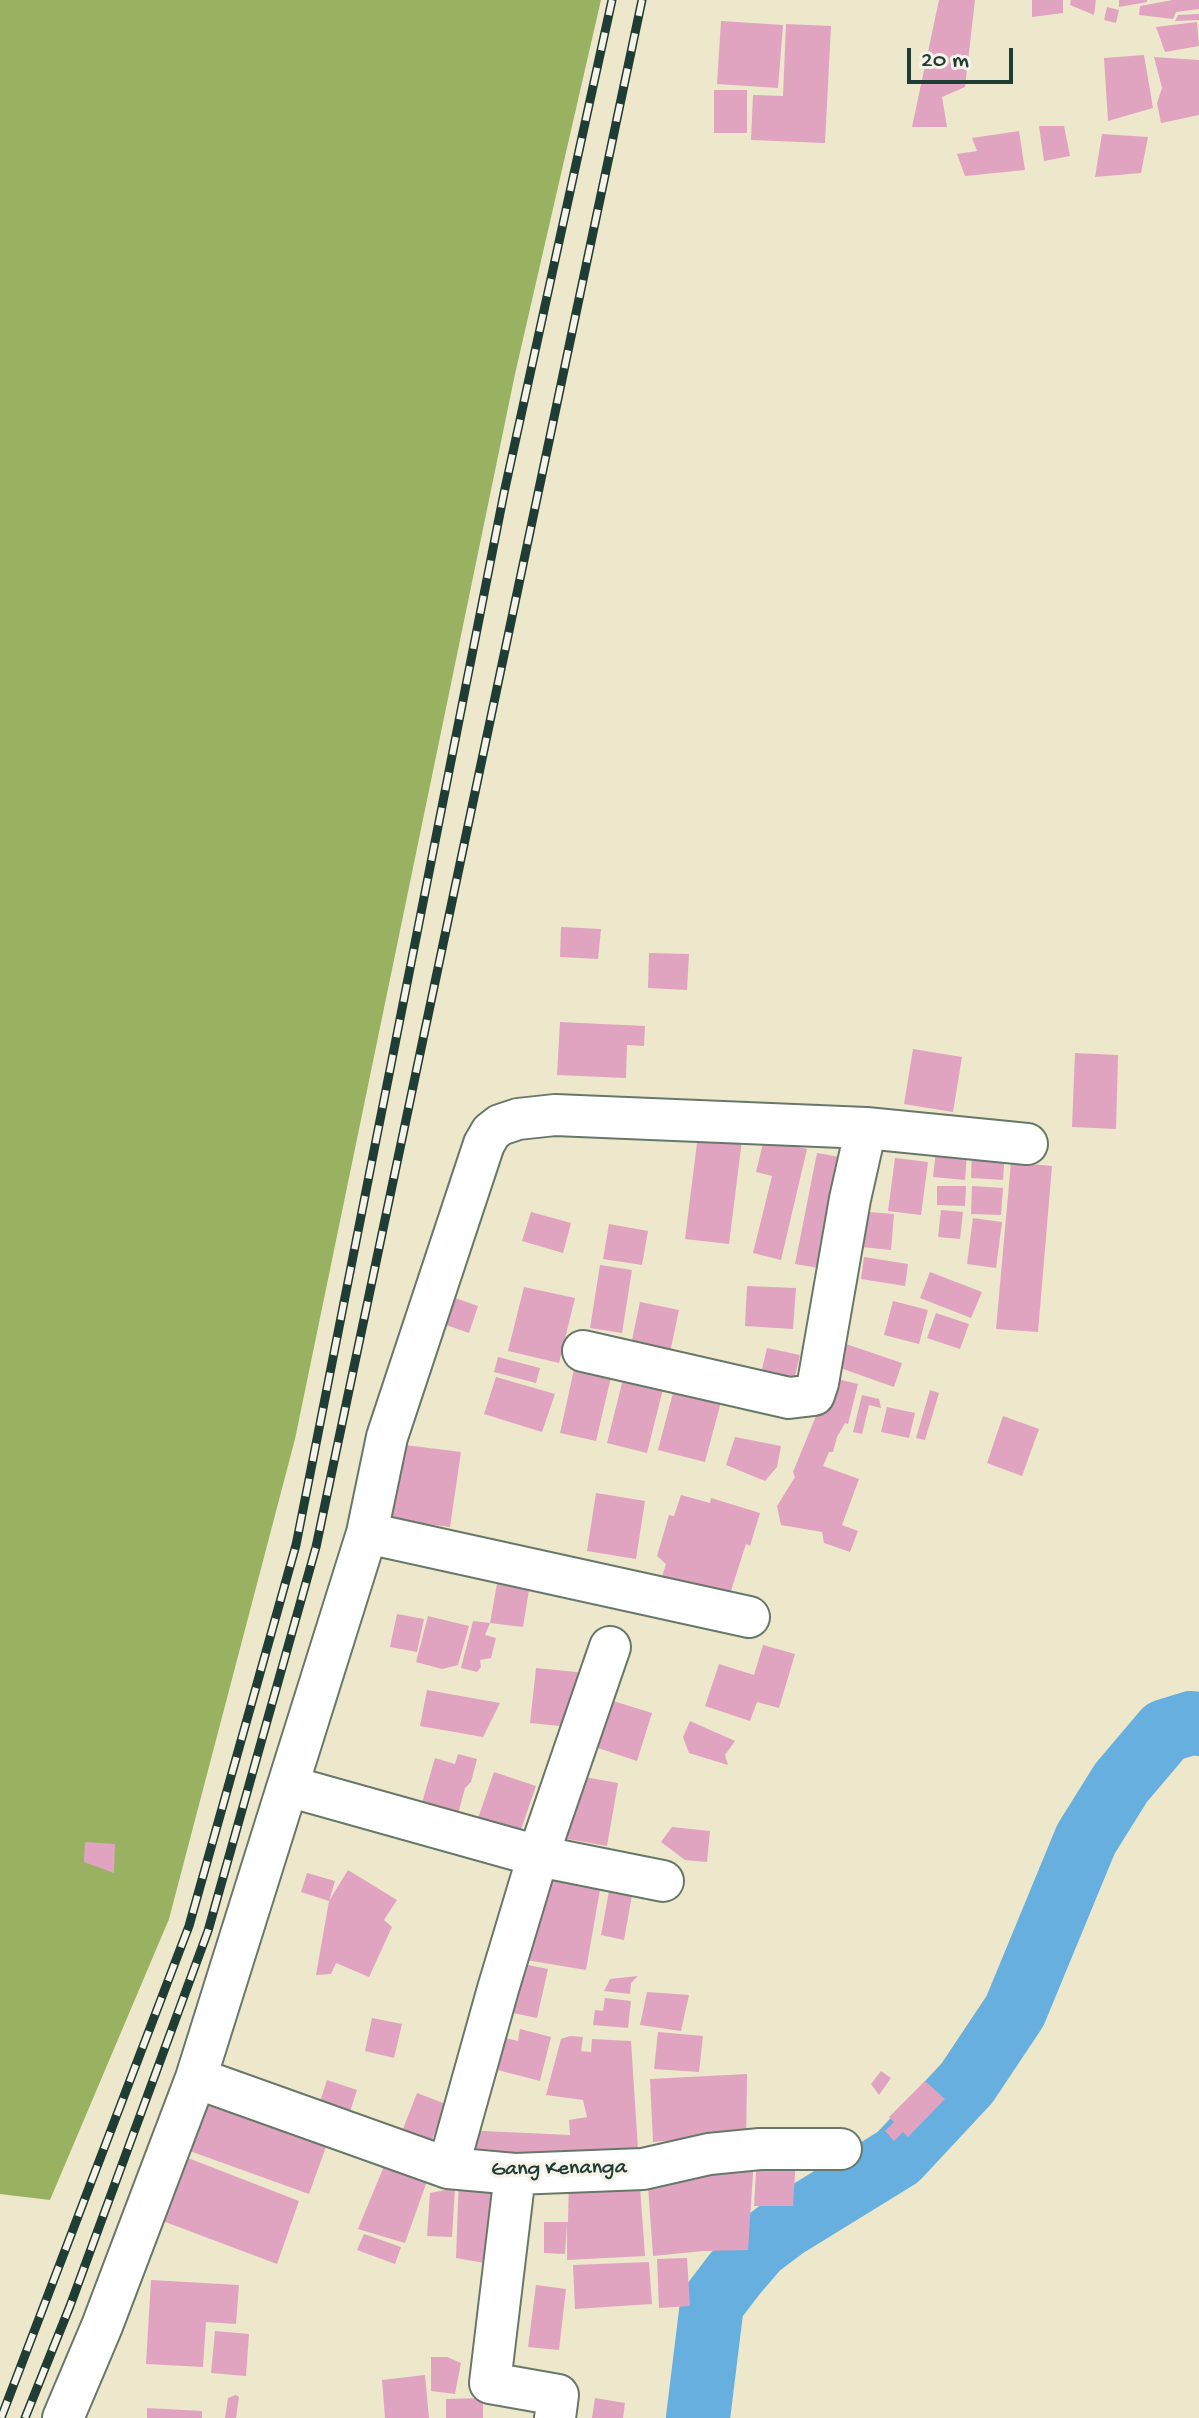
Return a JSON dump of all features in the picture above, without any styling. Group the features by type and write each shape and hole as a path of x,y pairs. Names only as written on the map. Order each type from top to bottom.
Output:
{"street":[{"path":"63,2418 102,2326 196,2078 367,1533 387,1437 484,1144 491,1132 500,1125 518,1119 555,1115 866,1128 1027,1144"},
{"path":"583,1351 789,1398 814,1395 866,1128"},
{"path":"367,1533 749,1617"},
{"path":"448,2168 538,1856 610,1647"},
{"path":"288,1786 538,1856 663,1881"},
{"name":"Gang Kenanga","path":"196,2078 448,2168 515,2174 643,2169 709,2154 760,2149 841,2149"},
{"path":"515,2174 490,2383 558,2395 555,2418"}],"green space":[{"path":"0,0 601,0 515,374 295,1439 169,1919 50,2200 0,2194"}],"building":[{"path":"939,0 975,0 965,87 942,97 947,127 912,127"},
{"path":"1032,0 1063,0 1063,13 1032,17"},
{"path":"1071,0 1096,0 1094,15 1070,5"},
{"path":"1119,0 1147,0 1147,2 1119,7"},
{"path":"1173,0 1199,0 1199,9 1176,12 1173,19 1139,15 1140,6"},
{"path":"1107,7 1119,10 1116,23 1104,20"},
{"path":"1199,14 1199,20 1175,21 1178,15"},
{"path":"721,21 783,25 778,88 717,84"},
{"path":"1197,22 1199,46 1165,52 1156,27"},
{"path":"786,24 831,26 825,143 751,140 753,95 783,96"},
{"path":"1144,55 1153,108 1108,121 1104,58"},
{"path":"1154,57 1199,60 1199,115 1161,123 1157,103 1162,88"},
{"path":"714,90 747,90 747,133 714,133"},
{"path":"1039,126 1064,126 1070,156 1044,161"},
{"path":"1019,131 1025,170 965,176 957,154 977,151 972,138"},
{"path":"1102,134 1148,137 1141,173 1095,177"},
{"path":"561,927 601,929 598,959 560,957"},
{"path":"649,953 689,954 687,990 648,988"},
{"path":"560,1022 645,1026 644,1046 627,1045 626,1078 557,1075"},
{"path":"913,1049 962,1057 953,1112 904,1104"},
{"path":"1075,1053 1118,1055 1116,1129 1072,1127"},
{"path":"698,1135 742,1140 729,1244 685,1239"},
{"path":"764,1139 807,1149 781,1260 753,1253 772,1176 756,1172"},
{"path":"972,1149 1005,1150 1003,1180 971,1178"},
{"path":"936,1151 967,1153 965,1180 933,1177"},
{"path":"817,1153 851,1159 831,1270 795,1264"},
{"path":"895,1158 928,1162 921,1215 888,1211"},
{"path":"1011,1162 1052,1166 1038,1332 996,1329"},
{"path":"937,1186 966,1186 965,1206 937,1205"},
{"path":"972,1186 1003,1188 1001,1215 971,1214"},
{"path":"941,1210 963,1212 960,1239 938,1237"},
{"path":"855,1211 894,1214 891,1250 852,1246"},
{"path":"531,1212 571,1223 563,1253 522,1241"},
{"path":"973,1218 1002,1222 996,1268 967,1264"},
{"path":"609,1224 648,1231 642,1265 603,1259"},
{"path":"864,1257 908,1264 905,1286 861,1279"},
{"path":"600,1265 632,1270 622,1333 590,1328"},
{"path":"930,1272 982,1292 971,1318 920,1298"},
{"path":"747,1286 796,1288 793,1329 745,1326"},
{"path":"524,1287 575,1298 559,1363 508,1351"},
{"path":"438,1292 478,1306 469,1333 429,1319"},
{"path":"893,1301 928,1310 919,1344 884,1335"},
{"path":"640,1302 679,1310 668,1362 629,1354"},
{"path":"936,1313 969,1324 960,1349 927,1338"},
{"path":"840,1342 902,1363 894,1387 832,1365"},
{"path":"767,1348 800,1355 791,1393 758,1386"},
{"path":"498,1357 540,1368 536,1383 494,1372"},
{"path":"575,1365 612,1373 596,1441 560,1433"},
{"path":"625,1371 665,1381 647,1453 607,1443"},
{"path":"821,1375 858,1384 848,1424 845,1423 833,1452 829,1452 823,1466 859,1479 842,1525 858,1531 850,1552 824,1543 822,1532 781,1525 777,1506 795,1477 793,1472 816,1416 810,1414"},
{"path":"496,1377 555,1394 542,1432 484,1414"},
{"path":"675,1385 722,1398 705,1462 658,1450"},
{"path":"930,1390 939,1393 925,1440 916,1438"},
{"path":"862,1395 879,1399 881,1408 869,1405 862,1434 853,1432"},
{"path":"887,1407 915,1413 909,1438 881,1432"},
{"path":"1003,1416 1039,1429 1022,1476 987,1463"},
{"path":"735,1437 781,1446 777,1467 765,1481 726,1465"},
{"path":"397,1444 461,1452 450,1527 387,1519"},
{"path":"596,1493 645,1501 636,1559 587,1551"},
{"path":"681,1495 710,1503 711,1498 760,1513 750,1546 746,1544 727,1603 661,1580 666,1564 657,1556 669,1515 674,1516"},
{"path":"498,1578 509,1580 509,1585 530,1584 523,1627 490,1623"},
{"path":"397,1614 424,1619 417,1652 390,1647"},
{"path":"428,1616 469,1626 458,1665 442,1669 416,1662"},
{"path":"473,1621 490,1623 485,1635 496,1638 491,1658 480,1660 481,1667 477,1672 461,1668"},
{"path":"763,1645 795,1654 779,1708 757,1702 750,1721 705,1706 719,1664 754,1675"},
{"path":"536,1668 586,1673 580,1728 530,1723"},
{"path":"427,1690 500,1703 483,1737 420,1726"},
{"path":"610,1700 652,1713 637,1761 595,1747"},
{"path":"690,1721 735,1741 725,1755 728,1765 689,1753 683,1737"},
{"path":"458,1754 477,1759 454,1829 417,1820 435,1758 455,1764"},
{"path":"494,1772 536,1786 516,1844 474,1830"},
{"path":"579,1776 618,1783 607,1846 567,1839"},
{"path":"672,1827 710,1831 707,1862 685,1860 661,1842"},
{"path":"85,1842 115,1844 114,1873 84,1862"},
{"path":"348,1870 397,1900 384,1920 392,1927 369,1977 336,1963 331,1974 316,1975 329,1901"},
{"path":"307,1873 335,1881 329,1901 301,1892"},
{"path":"543,1875 601,1884 586,1970 520,1959"},
{"path":"611,1880 634,1884 624,1940 601,1935"},
{"path":"518,1963 548,1969 537,2018 508,2012"},
{"path":"638,1976 631,1983 630,1994 604,1991 610,1979"},
{"path":"647,1992 689,1995 681,2031 640,2025"},
{"path":"605,1998 631,2001 628,2028 593,2025 595,2010 603,2011"},
{"path":"372,2018 402,2024 394,2058 365,2051"},
{"path":"520,2029 551,2037 540,2081 486,2067 488,2034 518,2041"},
{"path":"658,2032 703,2036 699,2072 654,2069"},
{"path":"583,2037 581,2051 591,2052 592,2039 631,2041 639,2165 456,2166 462,2130 570,2135 569,2120 587,2117 583,2100 546,2095 561,2039"},
{"path":"881,2071 891,2078 879,2095 871,2084"},
{"path":"747,2074 746,2151 689,2139 653,2142 650,2079"},
{"path":"327,2080 357,2090 346,2124 316,2114"},
{"path":"925,2081 945,2099 908,2137 903,2132 894,2141 885,2131 894,2122 889,2117"},
{"path":"210,2092 331,2133 309,2194 187,2150"},
{"path":"417,2093 446,2104 430,2145 401,2134"},
{"path":"389,2154 432,2167 405,2243 358,2229"},
{"path":"757,2154 796,2158 793,2206 754,2206"},
{"path":"188,2158 299,2201 277,2264 160,2220"},
{"path":"754,2158 748,2250 653,2256 647,2172"},
{"path":"639,2172 645,2256 567,2260 567,2225 565,2254 544,2253 544,2222 568,2222 569,2176"},
{"path":"459,2175 505,2181 502,2266 456,2258"},
{"path":"455,2188 452,2237 427,2236 430,2193"},
{"path":"364,2234 401,2247 395,2264 357,2250"},
{"path":"687,2258 690,2306 659,2308 657,2259"},
{"path":"649,2262 652,2304 575,2309 573,2265"},
{"path":"151,2280 239,2285 236,2324 206,2322 203,2367 146,2364"},
{"path":"536,2285 566,2289 559,2350 528,2347"},
{"path":"215,2331 249,2334 246,2376 211,2373"},
{"path":"431,2357 447,2357 461,2363 455,2394 431,2391"},
{"path":"425,2375 429,2418 385,2418 382,2380"},
{"path":"239,2397 236,2418 225,2418 228,2398"},
{"path":"483,2398 483,2418 446,2418 446,2399"},
{"path":"595,2398 625,2403 623,2418 592,2418"},
{"path":"147,2408 202,2411 202,2418 147,2418"}],"waterway":[{"path":"698,2418 712,2304 758,2247 786,2226 898,2157 967,2083 1015,2011 1086,1839 1121,1783 1165,1731 1191,1723 1199,1724"}],"railway":[{"path":"1,2418 189,1926 296,1545 504,493 612,0"},
{"path":"25,2418 70,2306 208,1931 316,1547 642,0"}]}
